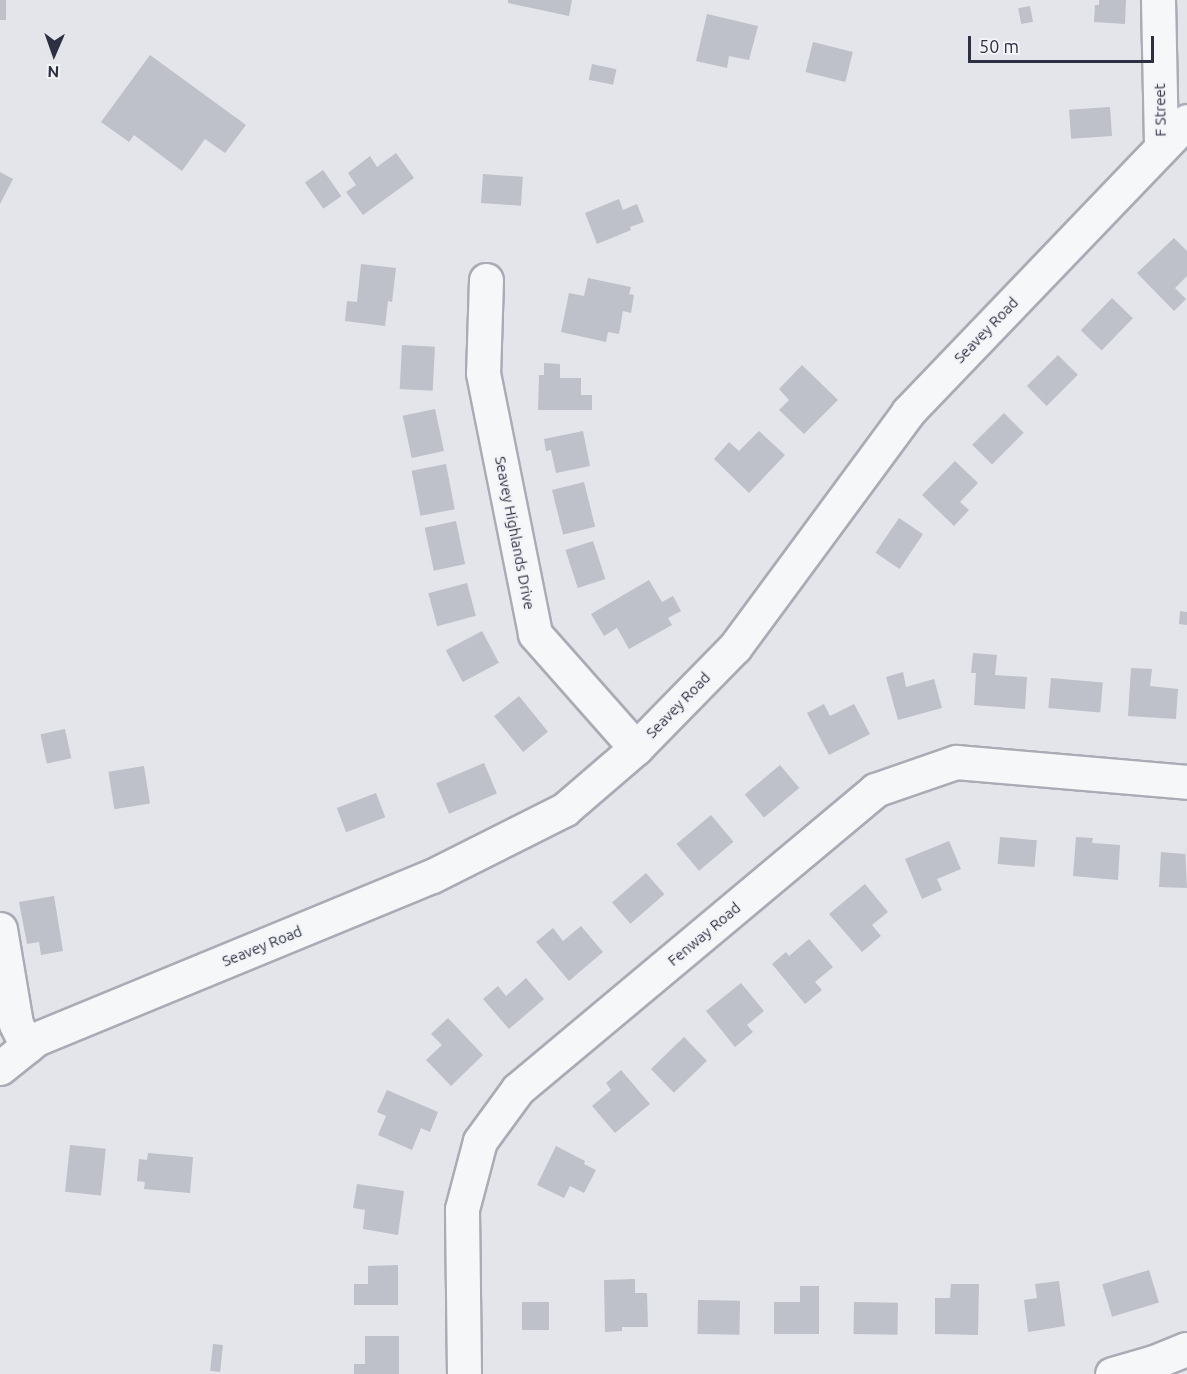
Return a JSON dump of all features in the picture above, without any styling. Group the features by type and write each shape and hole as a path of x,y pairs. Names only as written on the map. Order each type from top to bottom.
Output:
{"street":[{"name":"F Street","path":"1158,0 1161,147"},
{"name":"Seavey Road","path":"0,1068 36,1039 432,876 565,809 636,748 735,647 908,412 1187,121"},
{"name":"Seavey Highlands Drive","path":"486,280 483,373 535,634 636,748"},
{"name":"Fenway Road","path":"464,1374 462,1209 480,1141 518,1089 875,790 956,762 1187,782"},
{"path":"0,929 16,1024 27,1047"},
{"path":"1112,1374 1154,1362 1187,1349"}],"building":[{"path":"0,0 6,0 6,20 0,20"},
{"path":"508,0 572,0 569,16 508,3"},
{"path":"1099,0 1126,0 1125,24 1094,22 1095,5 1099,5"},
{"path":"1030,6 1033,22 1021,24 1018,8"},
{"path":"707,14 758,26 749,60 729,56 727,68 696,61"},
{"path":"813,42 853,52 845,82 806,72"},
{"path":"150,55 246,125 225,153 205,139 182,171 134,135 129,142 101,122"},
{"path":"592,64 616,69 613,85 589,80"},
{"path":"1110,107 1112,136 1071,139 1069,110"},
{"path":"396,153 414,178 363,215 346,192 356,185 348,173 370,156 377,167"},
{"path":"323,170 341,196 323,209 305,183"},
{"path":"0,172 13,179 0,204"},
{"path":"483,174 523,177 521,206 481,203"},
{"path":"619,199 623,210 637,204 644,222 597,244 585,213"},
{"path":"1174,238 1187,251 1187,276 1175,288 1186,299 1174,311 1137,273"},
{"path":"361,264 396,268 392,302 388,301 385,326 345,321 347,301 357,302"},
{"path":"588,278 631,287 629,294 634,295 631,313 623,311 619,334 608,332 606,342 561,332 569,293 584,296"},
{"path":"1112,298 1133,318 1102,351 1081,330"},
{"path":"402,345 435,347 433,391 400,389"},
{"path":"1058,355 1078,375 1047,406 1027,386"},
{"path":"544,363 560,364 560,378 581,378 581,395 592,395 592,410 538,410 539,375 544,375"},
{"path":"802,365 838,400 804,434 779,410 789,400 779,389"},
{"path":"435,409 444,451 412,458 403,416"},
{"path":"1004,413 1024,433 992,465 972,445"},
{"path":"583,431 590,466 556,473 551,450 546,451 544,439"},
{"path":"759,431 785,455 749,493 714,459 729,442 739,451"},
{"path":"955,461 978,483 960,502 969,510 954,526 922,495"},
{"path":"446,464 455,509 420,516 412,471"},
{"path":"584,482 595,527 563,535 552,490"},
{"path":"899,518 923,534 900,569 876,553"},
{"path":"456,521 465,564 434,571 425,528"},
{"path":"593,541 605,579 578,588 565,550"},
{"path":"649,580 662,602 673,596 681,611 668,618 672,625 629,649 617,628 604,636 591,614"},
{"path":"467,583 476,616 437,626 428,593"},
{"path":"1180,611 1187,612 1187,625 1179,624"},
{"path":"482,631 499,663 463,682 446,650"},
{"path":"973,653 997,655 995,675 1027,677 1025,709 974,705 976,673 971,673"},
{"path":"1131,668 1152,669 1150,686 1178,689 1176,719 1128,716"},
{"path":"903,672 906,687 934,679 942,708 898,720 886,677"},
{"path":"1051,678 1103,683 1100,712 1048,708"},
{"path":"519,696 548,732 523,752 494,716"},
{"path":"824,704 830,716 854,704 870,734 829,755 807,713"},
{"path":"65,729 71,758 47,764 41,734"},
{"path":"484,763 497,793 449,814 436,783"},
{"path":"780,765 799,788 764,818 745,795"},
{"path":"144,766 150,804 114,809 108,772"},
{"path":"376,793 385,817 346,832 337,808"},
{"path":"711,815 733,842 699,871 677,844"},
{"path":"1000,837 1037,840 1035,867 998,864"},
{"path":"1076,837 1093,838 1092,843 1120,845 1118,880 1073,876"},
{"path":"949,841 961,869 937,879 942,890 922,899 905,859"},
{"path":"1185,846 1187,888 1159,887 1161,852 1185,854"},
{"path":"646,873 664,894 630,924 612,903"},
{"path":"865,884 888,912 872,925 881,936 862,952 829,914"},
{"path":"54,896 63,951 41,955 39,942 27,944 19,902"},
{"path":"581,926 603,952 569,981 536,942 553,928 563,941"},
{"path":"809,939 833,967 815,982 822,990 805,1004 772,964 786,952 789,956"},
{"path":"526,978 544,999 509,1029 483,999 498,986 506,996"},
{"path":"741,983 764,1011 747,1025 753,1032 735,1047 706,1011"},
{"path":"448,1018 483,1055 451,1086 426,1060 442,1045 431,1034"},
{"path":"684,1037 707,1061 674,1093 651,1069"},
{"path":"621,1070 650,1104 615,1133 592,1106 611,1090 606,1083"},
{"path":"387,1090 438,1112 430,1132 421,1128 412,1150 378,1135 386,1116 377,1112"},
{"path":"70,1145 106,1149 101,1196 65,1192"},
{"path":"556,1146 585,1161 584,1164 596,1170 584,1193 570,1186 564,1198 537,1185"},
{"path":"148,1153 193,1157 190,1193 144,1189 145,1182 137,1181 139,1159 147,1160"},
{"path":"357,1184 404,1191 398,1235 363,1229 365,1210 353,1208"},
{"path":"398,1265 398,1305 354,1305 354,1284 368,1284 368,1266"},
{"path":"1149,1270 1159,1303 1112,1317 1102,1284"},
{"path":"635,1279 635,1293 647,1293 648,1327 622,1327 622,1331 605,1332 604,1280"},
{"path":"1059,1281 1065,1326 1028,1332 1024,1300 1037,1298 1035,1284"},
{"path":"951,1284 979,1284 978,1335 935,1334 935,1298 950,1298"},
{"path":"800,1286 819,1286 819,1334 774,1334 774,1302 800,1302"},
{"path":"698,1300 740,1301 739,1335 697,1334"},
{"path":"522,1302 549,1302 549,1330 522,1330"},
{"path":"854,1302 898,1303 897,1335 853,1334"},
{"path":"365,1336 399,1336 399,1374 354,1374 354,1364 365,1364"},
{"path":"213,1344 223,1345 220,1372 210,1371"}]}
